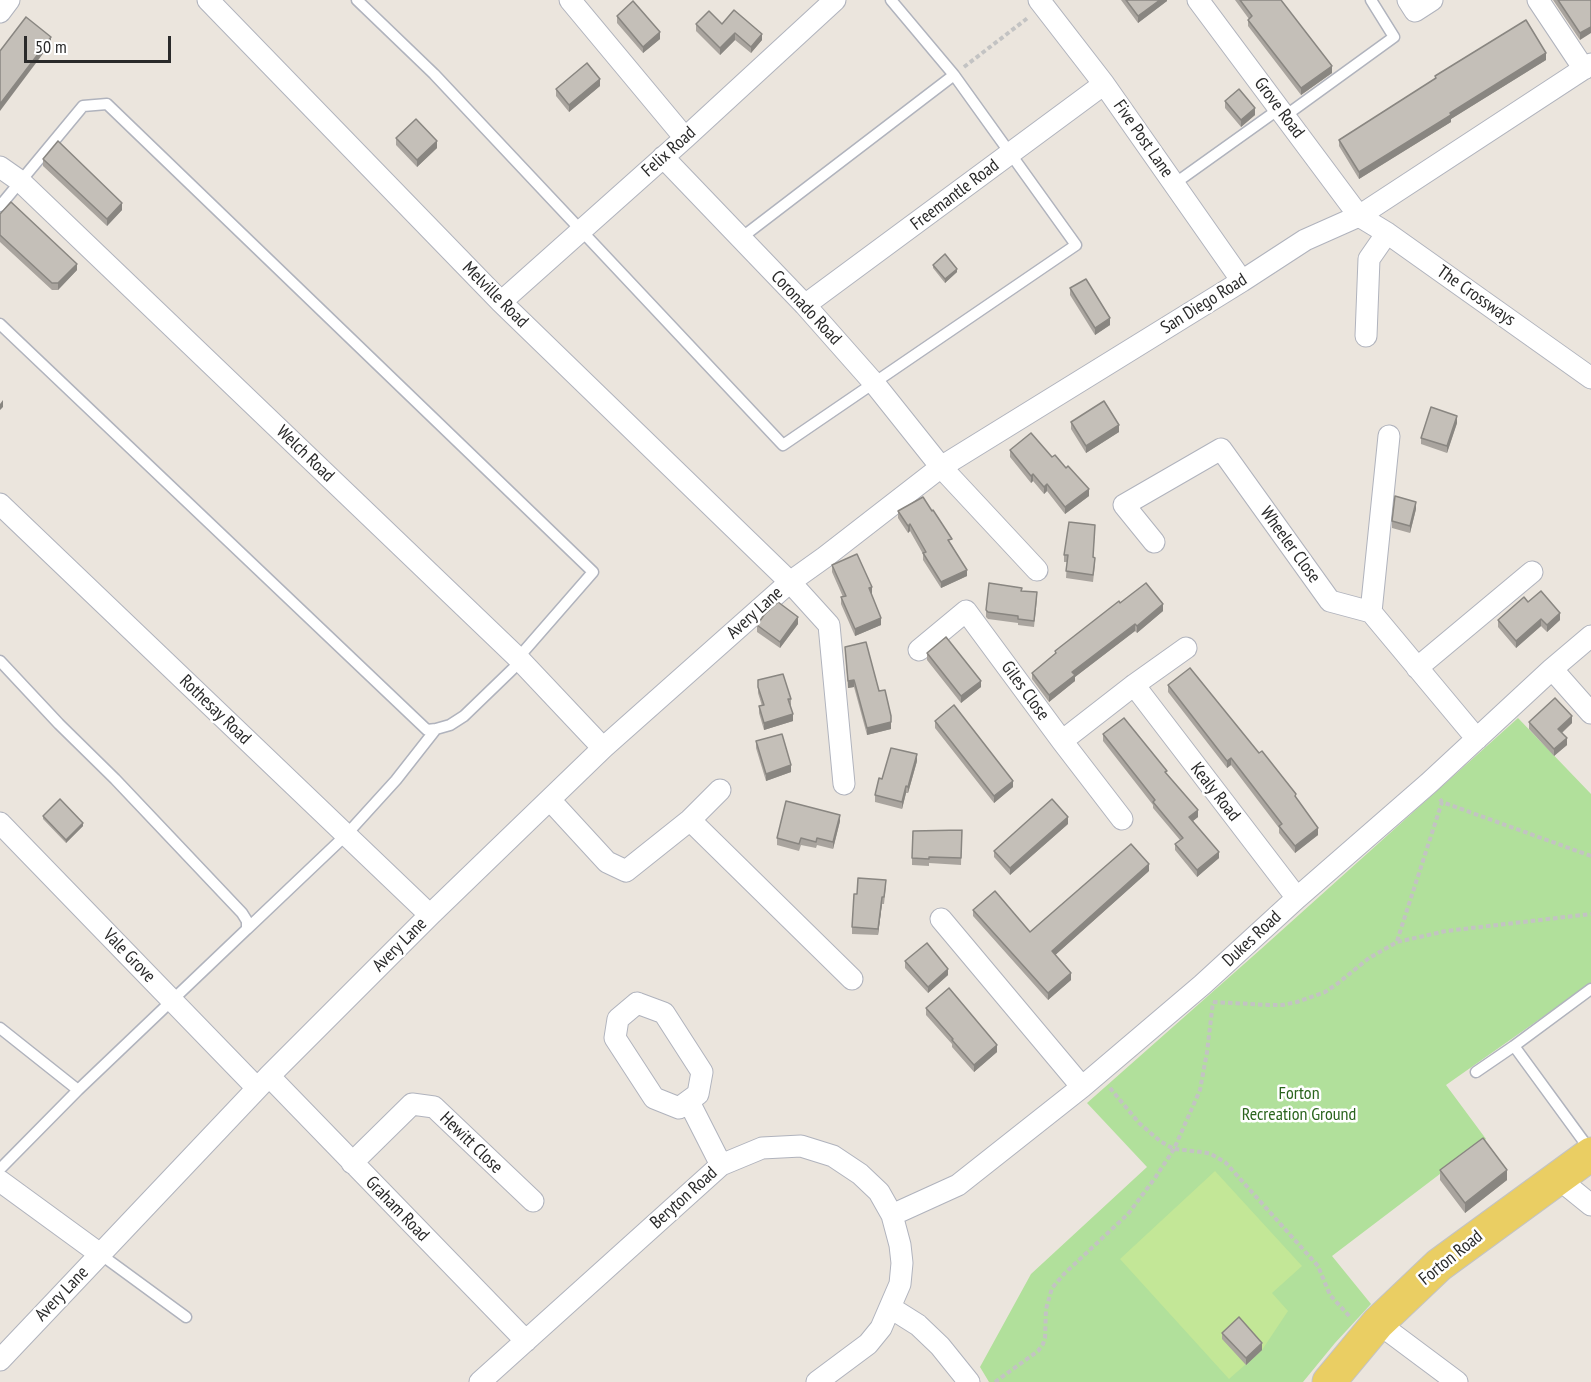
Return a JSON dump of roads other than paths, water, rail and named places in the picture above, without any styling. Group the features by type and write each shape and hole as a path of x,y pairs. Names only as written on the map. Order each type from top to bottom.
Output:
{"main road":[{"name":"Forton Road","path":"1329,1382 1372,1330 1439,1264 1591,1153"}],"street":[{"path":"0,12 9,0"},
{"name":"Melville Road","path":"208,0 501,302 790,582 829,625 844,784"},
{"path":"570,0 685,138"},
{"name":"Felix Road","path":"501,302 835,0"},
{"name":"Grove Road","path":"1198,0 1359,216"},
{"path":"1408,0 1415,11 1432,0"},
{"path":"1538,0 1588,66"},
{"name":"Five Post Lane","path":"1041,3 1104,84 1242,280"},
{"name":"San Diego Road","path":"825,557 940,466 1305,240 1359,216 1588,66"},
{"name":"Freemantle Road","path":"805,305 1104,84"},
{"name":"Coronado Road","path":"663,157 805,305 874,383 940,466 1037,570"},
{"name":"Welch Road","path":"0,166 20,182 520,659 603,748"},
{"name":"The Crossways","path":"1359,216 1588,368"},
{"path":"1366,336 1369,260 1387,233"},
{"path":"1389,436 1371,612 1477,739"},
{"name":"Wheeler Close","path":"1154,542 1124,505 1221,449 1330,601 1371,612"},
{"name":"Rothesay Road","path":"0,504 430,915"},
{"name":"Avery Lane","path":"0,1360 263,1082 430,915 603,748 790,582 825,557"},
{"path":"1417,668 1532,572"},
{"name":"Giles Close","path":"919,650 966,611 1122,819"},
{"name":"Dukes Road","path":"892,1215 958,1185 1098,1073 1208,994 1297,898 1429,783 1591,636"},
{"path":"1062,741 1186,648"},
{"path":"1552,669 1591,713"},
{"name":"Kealy Road","path":"1134,686 1297,898"},
{"path":"550,800 607,862 626,871 690,820 720,789"},
{"path":"690,820 852,979"},
{"name":"Vale Grove","path":"0,823 173,1001 263,1082"},
{"path":"941,919 1082,1087"},
{"path":"637,1004 664,1013 702,1072 698,1094 689,1102 679,1108 654,1098 615,1038 618,1019 637,1004"},
{"name":"Graham Road","path":"263,1082 352,1162 526,1341"},
{"path":"689,1102 721,1165"},
{"name":"Hewitt Close","path":"352,1162 412,1104 434,1107 533,1201"},
{"name":"Beryton Road","path":"480,1382 721,1165 762,1148 801,1146 833,1156 860,1173 879,1192 892,1215 903,1263 900,1284 881,1328 868,1344 817,1382"},
{"path":"1559,1177 1591,1205"},
{"path":"0,1181 100,1254"},
{"path":"891,1308 918,1325 940,1346 969,1382"},
{"path":"1372,1330 1457,1382"}],"lane":[{"path":"357,0 434,74 783,445 1076,245 954,75 891,0"},
{"path":"1174,184 1394,37 1371,0"},
{"path":"741,238 954,75"},
{"path":"0,206 83,106 107,104 593,572 520,659 464,716 450,725 427,730 0,324"},
{"path":"0,661 58,724 115,779 242,913 247,921 247,929"},
{"path":"0,1169 78,1090 346,835 396,780 436,729"},
{"path":"1476,1072 1591,990"},
{"path":"0,1028 78,1090"},
{"path":"1514,1046 1591,1153"},
{"path":"100,1254 186,1317"}],"park label":[{"name":"Forton Recreation Ground","path":"1299,1104"}]}
